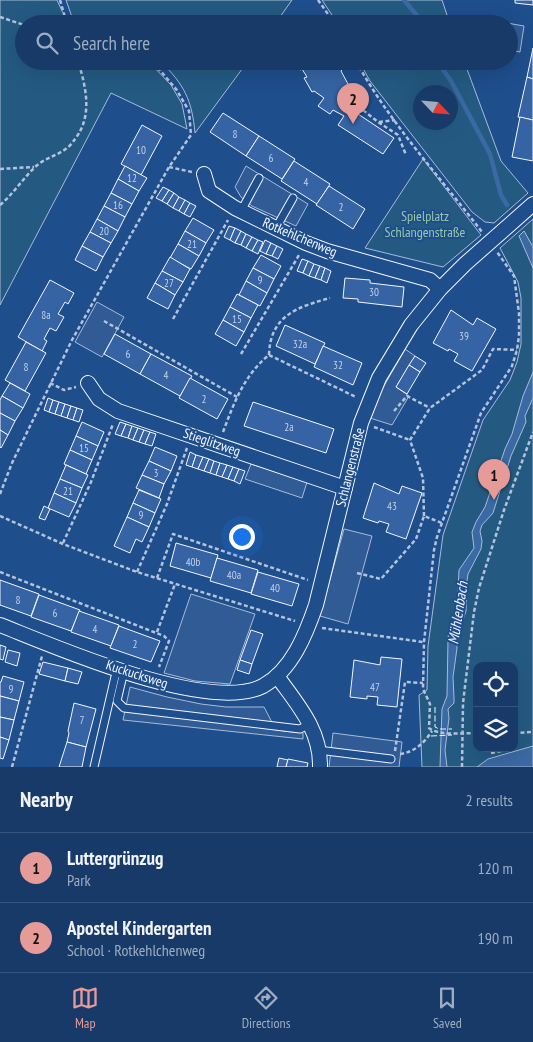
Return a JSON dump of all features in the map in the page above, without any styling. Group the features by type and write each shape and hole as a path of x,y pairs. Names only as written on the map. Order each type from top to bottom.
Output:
{"street":[{"name":"Rotkehlchenweg","path":"204,174 209,191 238,209 276,228 327,250 430,280 440,289"},
{"name":"Schlangenstraße","path":"277,676 295,652 309,625 361,423 379,378 412,324 440,289 533,204"},
{"name":"Stieglitzweg","path":"88,383 99,399 118,411 345,488"},
{"name":"Kuckucksweg","path":"0,625 120,669 191,690 229,693 254,689 277,676"},
{"path":"277,676 311,724 316,738 320,767"}],"lane":[{"path":"238,209 259,178"},
{"path":"276,228 293,198"},
{"path":"120,669 117,701 124,708 300,729 311,724"},
{"path":"94,767 120,669"},
{"path":"318,750 391,759"}],"path":[{"path":"60,0 64,15"},
{"path":"318,0 329,15"},
{"path":"0,17 15,21"},
{"path":"0,205 13,194 34,167 52,155 68,148 80,133 85,120 88,101 80,70"},
{"path":"0,494 12,463 72,340 169,167 191,135 189,111 176,89 160,70"},
{"path":"361,70 395,120 490,242 514,276 519,314 519,336 512,366 481,413 434,550 424,642 423,683 423,689 430,704 430,728 432,731"},
{"path":"353,102 398,135 406,155"},
{"path":"378,122 395,120"},
{"path":"0,169 34,167"},
{"path":"169,167 204,174"},
{"path":"173,319 238,209"},
{"path":"241,354 306,242"},
{"path":"218,444 237,397 260,363 269,355 269,346 274,331 286,314 305,305 330,298"},
{"path":"104,320 237,397"},
{"path":"410,440 430,408 482,370 493,349 517,350"},
{"path":"269,355 358,398 370,399"},
{"path":"50,383 64,390 88,383"},
{"path":"394,410 407,396 430,408"},
{"path":"63,544 91,482 118,411"},
{"path":"361,423 410,440"},
{"path":"462,767 463,703 474,612 479,588 504,510 533,432"},
{"path":"137,572 167,504 191,435"},
{"path":"357,573 381,579 416,539 424,516 423,478 410,440"},
{"path":"0,516 63,544 137,572 309,625 424,642"},
{"path":"424,516 442,523"},
{"path":"157,578 173,534 321,584"},
{"path":"0,572 164,636 169,641 153,680"},
{"path":"157,632 175,584"},
{"path":"12,767 45,643"},
{"path":"391,759 396,748 405,682 423,683"},
{"path":"432,731 473,733"},
{"path":"391,759 398,754 415,750 426,740 432,731"},
{"path":"518,732 533,732"},
{"path":"491,753 496,752"}],"green space":[{"path":"0,0 57,0 65,15 15,15 15,70 157,70 171,85 182,104 187,129 111,93 0,305"},
{"path":"66,0 292,0 281,15 71,15"},
{"path":"322,0 442,0 447,15 332,15"},
{"path":"168,70 241,70 195,133 189,102 175,77"},
{"path":"364,70 467,70 501,161 528,193 494,223 485,222 472,212 370,81"},
{"name":"Spielplatz Schlangenstraße","path":"423,159 481,235 443,267 365,248"},
{"path":"533,219 533,767 422,767 419,695 427,690 428,646 443,535 483,420 510,380 517,362 521,344 521,298 518,282 500,248"}],"shaded area":[{"path":"518,25 524,26 520,52 518,52"},
{"path":"246,166 308,204 296,226 252,206 241,197 235,187"},
{"path":"97,302 124,317 102,357 75,342"},
{"path":"405,349 415,356 396,387 409,396 392,425 370,418 376,400"},
{"path":"251,464 307,482 302,498 245,479"},
{"path":"344,529 372,536 348,624 320,616"},
{"path":"191,594 255,614 230,684 195,681 164,673"},
{"path":"130,687 201,704 226,707 264,707 276,730 303,733 303,739 123,720"},
{"path":"333,733 402,742 399,767 329,767"}],"water":[{"path":"524,231 533,247 533,268 519,236"},
{"path":"533,372 533,398 525,416 526,422 511,456 493,513 482,525 480,531 481,549 468,574 466,611 461,626 456,632 457,648 453,677 454,703 448,709 449,718 445,750 447,767 440,767 442,709 447,696 448,639 449,629 455,622 457,614 459,570 474,548 472,532 485,507"},
{"path":"533,746 533,767 477,767 488,759 518,752 518,750"}],"building":[{"path":"515,0 533,0 533,5 515,3"},
{"path":"533,48 533,79 527,77"},
{"path":"303,70 342,70 348,84 360,91 349,108 394,138 383,154 338,125 344,116 333,110 330,114 318,106 324,98 314,91 312,92 304,78 307,77"},
{"path":"527,77 533,79 533,120 518,117"},
{"path":"223,113 259,136 246,156 210,132"},
{"path":"520,117 533,120 533,161 512,157"},
{"path":"142,125 162,136 141,175 121,164"},
{"path":"259,136 295,159 282,179 246,156"},
{"path":"294,161 330,184 317,204 281,181"},
{"path":"125,166 147,178 139,191 118,179"},
{"path":"118,179 139,191 132,204 111,193"},
{"path":"329,186 365,209 353,229 316,205"},
{"path":"163,187 169,190 162,201 156,198"},
{"path":"169,190 174,193 167,204 162,201"},
{"path":"111,193 132,204 125,217 104,206"},
{"path":"174,193 179,197 173,208 167,204"},
{"path":"179,197 185,200 179,211 173,208"},
{"path":"185,200 190,203 184,214 179,211"},
{"path":"190,203 196,206 190,217 184,214"},
{"path":"104,206 125,217 118,231 97,219"},
{"path":"193,218 214,230 206,243 185,231"},
{"path":"97,219 118,231 111,243 90,232"},
{"path":"229,226 235,228 230,240 224,237"},
{"path":"235,228 241,231 235,243 230,240"},
{"path":"185,231 206,243 199,256 178,244"},
{"path":"241,231 246,234 241,245 235,243"},
{"path":"90,232 111,243 103,257 82,246"},
{"path":"246,234 252,237 246,248 241,245"},
{"path":"252,237 258,240 252,251 246,248"},
{"path":"258,240 263,242 258,254 252,251"},
{"path":"265,240 271,243 266,254 260,251"},
{"path":"271,243 277,246 272,256 266,254"},
{"path":"178,244 199,256 191,269 170,258"},
{"path":"82,246 103,257 96,271 75,260"},
{"path":"277,246 283,249 278,259 272,256"},
{"path":"261,255 281,266 274,279 253,268"},
{"path":"170,257 190,269 183,282 162,271"},
{"path":"302,259 308,261 303,273 297,271"},
{"path":"308,261 314,264 309,276 303,273"},
{"path":"314,264 320,266 315,278 309,276"},
{"path":"320,266 325,268 321,280 315,278"},
{"path":"253,268 274,279 267,293 246,281"},
{"path":"325,268 331,271 327,283 321,280"},
{"path":"162,271 183,282 175,295 155,283"},
{"path":"345,278 370,280 370,283 404,287 402,307 358,302 358,299 343,298"},
{"path":"50,280 74,293 68,304 65,302 58,314 64,317 56,331 50,328 44,339 47,341 42,351 18,337"},
{"path":"246,281 267,293 260,306 239,295"},
{"path":"155,283 175,295 168,309 147,298"},
{"path":"237,294 258,305 251,318 230,307"},
{"path":"230,307 251,318 244,332 223,320"},
{"path":"451,310 473,325 477,318 496,329 472,371 454,361 458,354 433,343"},
{"path":"223,320 244,332 236,346 215,334"},
{"path":"285,325 325,343 315,364 276,346"},
{"path":"115,334 151,354 140,374 104,354"},
{"path":"26,342 46,353 25,391 5,380"},
{"path":"323,346 362,363 353,385 314,367"},
{"path":"151,354 192,376 180,396 140,374"},
{"path":"415,356 426,363 420,372 409,365"},
{"path":"409,365 420,372 407,394 396,387"},
{"path":"190,378 228,399 217,419 179,398"},
{"path":"10,383 30,394 23,408 2,396"},
{"path":"2,396 23,408 15,421 0,413 0,400"},
{"path":"48,398 53,400 49,412 44,410"},
{"path":"53,400 59,402 55,414 49,412"},
{"path":"59,402 65,404 61,416 55,414"},
{"path":"253,402 334,429 326,453 244,426"},
{"path":"65,404 71,406 67,418 61,416"},
{"path":"71,406 77,408 73,420 67,418"},
{"path":"77,408 83,410 79,422 73,420"},
{"path":"0,413 15,421 8,435 0,430"},
{"path":"82,422 104,432 98,446 76,436"},
{"path":"120,422 126,424 121,436 115,434"},
{"path":"126,424 132,426 128,438 121,436"},
{"path":"132,426 138,428 133,440 128,438"},
{"path":"138,428 144,430 139,442 133,440"},
{"path":"0,430 8,435 1,448 0,447"},
{"path":"144,430 150,432 145,444 139,442"},
{"path":"150,432 156,434 152,446 145,444"},
{"path":"76,436 98,446 92,460 70,450"},
{"path":"155,447 177,456 171,471 149,461"},
{"path":"70,450 92,460 86,474 64,464"},
{"path":"190,452 196,455 192,467 186,465"},
{"path":"196,455 203,457 198,469 192,467"},
{"path":"203,457 209,459 204,471 198,469"},
{"path":"209,459 214,461 210,473 204,471"},
{"path":"149,461 171,471 164,484 142,475"},
{"path":"214,461 220,463 216,475 210,473"},
{"path":"220,463 227,465 222,477 216,475"},
{"path":"66,465 88,475 82,488 60,479"},
{"path":"227,465 233,467 228,479 222,477"},
{"path":"233,467 239,469 234,481 228,479"},
{"path":"239,469 245,471 240,484 234,481"},
{"path":"142,475 164,484 159,498 136,488"},
{"path":"60,479 82,488 76,503 54,493"},
{"path":"374,483 399,494 402,486 422,493 406,539 386,532 389,524 363,518"},
{"path":"139,490 161,499 155,513 133,503"},
{"path":"54,493 76,503 69,517 48,508"},
{"path":"133,503 155,513 149,527 127,517"},
{"path":"44,506 50,509 45,520 39,518"},
{"path":"127,517 149,527 142,542 136,539 130,553 114,546"},
{"path":"176,543 218,555 211,578 170,566"},
{"path":"217,558 258,570 251,593 210,581"},
{"path":"258,572 299,584 292,606 251,594"},
{"path":"0,580 39,594 31,616 0,605"},
{"path":"39,595 80,610 71,631 31,617"},
{"path":"79,611 119,625 111,646 71,632"},
{"path":"119,626 160,641 151,662 110,648"},
{"path":"251,630 263,634 252,664 240,660"},
{"path":"0,645 6,647 3,660 0,659"},
{"path":"8,650 20,653 17,666 5,662"},
{"path":"381,657 402,659 397,707 377,705 378,697 367,696 367,699 350,697 354,660 380,665"},
{"path":"240,660 252,664 249,674 237,670"},
{"path":"43,662 68,668 65,681 39,674"},
{"path":"68,668 82,672 78,684 65,681"},
{"path":"3,676 24,682 19,701 0,696 0,682"},
{"path":"0,696 19,701 14,720 0,717"},
{"path":"74,703 96,709 86,747 67,742"},
{"path":"0,717 14,720 9,740 0,737"},
{"path":"0,737 9,740 3,759 0,758"},
{"path":"67,742 86,747 82,767 59,767"},
{"path":"279,758 288,760 286,767 277,767"},
{"path":"288,759 308,763 307,767 286,767"}],"waterway":[{"name":"Mühlenbach","path":"404,0 416,15"},
{"name":"Mühlenbach","path":"443,70 490,154 501,195 507,205"}],"fence":[{"path":"435,707 435,727 439,729 452,729"},
{"path":"431,736 452,735"}],"place":[{"name":"Apostel Kindergarten","path":"353,124"},
{"name":"Luttergrünzug","path":"494,500"}]}
